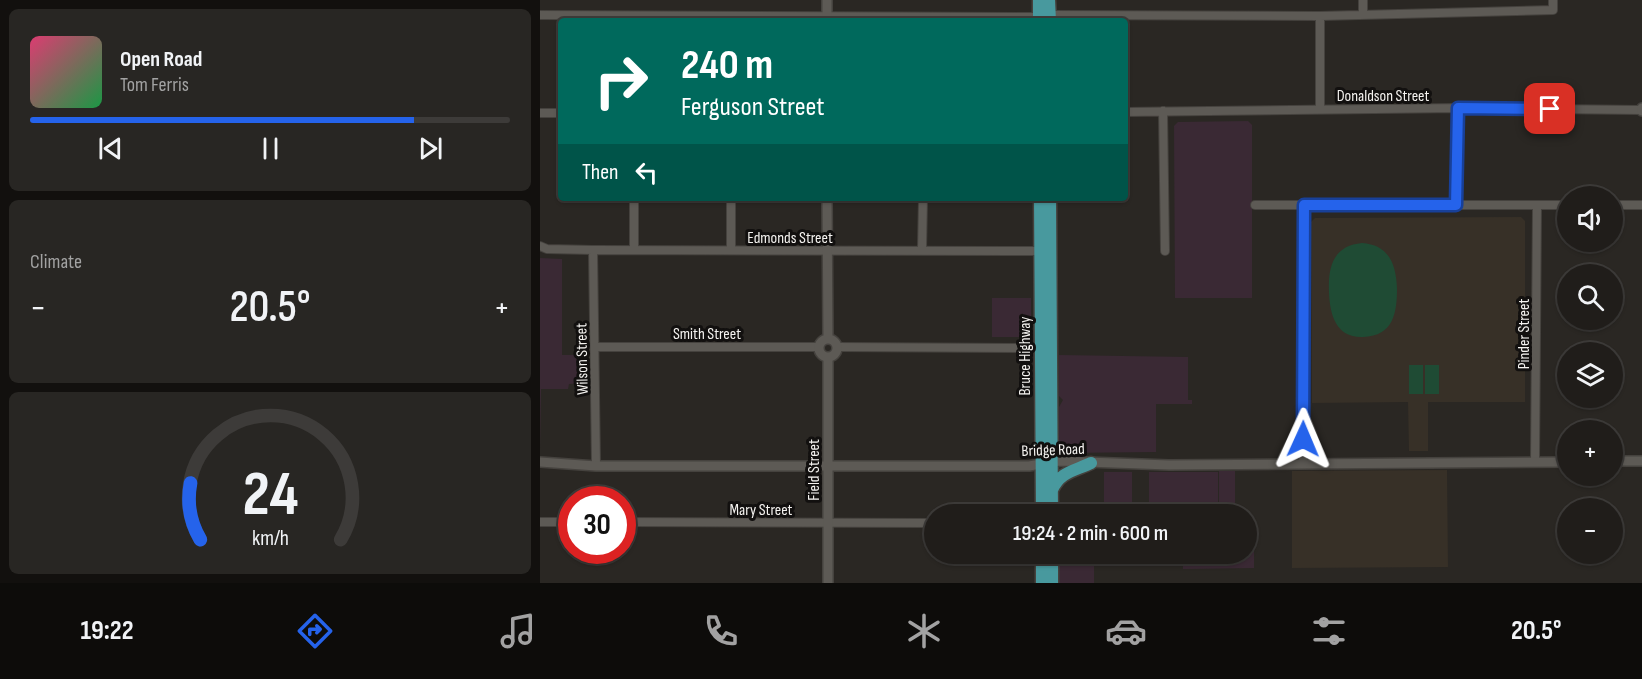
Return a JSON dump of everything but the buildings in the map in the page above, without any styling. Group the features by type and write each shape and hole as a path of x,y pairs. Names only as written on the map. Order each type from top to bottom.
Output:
{"highway":[{"path":"1039,0 1044,18"},
{"path":"1044,18 1049,0"},
{"name":"Bruce Highway","path":"1040,201 1040,348 1046,463 1052,504"},
{"name":"Bruce Highway","path":"1043,504 1046,463 1050,201"},
{"path":"1051,491 1066,472 1091,463"},
{"path":"1042,564 1042,583"},
{"path":"1052,564 1052,583"}],"street":[{"path":"827,0 827,18"},
{"path":"1363,0 1364,15"},
{"path":"1044,18 1320,16 1553,10 1553,0"},
{"path":"540,15 755,18"},
{"path":"1320,16 1320,109"},
{"path":"1456,205 1458,108"},
{"name":"Donaldson Street","path":"1128,112 1458,108 1642,110"},
{"path":"1163,111 1165,251"},
{"path":"540,113 558,113"},
{"path":"634,201 634,249"},
{"path":"731,201 731,250"},
{"path":"827,201 828,338"},
{"path":"922,250 923,201"},
{"path":"1255,205 1557,206"},
{"path":"1303,463 1304,205"},
{"path":"1623,205 1642,205"},
{"name":"Pinder Street","path":"1535,462 1537,206"},
{"name":"Edmonds Street","path":"540,246 548,249 593,250 1040,250"},
{"name":"Wilson Street","path":"593,250 596,466"},
{"path":"828,338 835,341 837,347 835,355 828,358 820,354 818,347 828,338"},
{"name":"Smith Street","path":"595,347 818,347"},
{"path":"837,347 1040,348"},
{"name":"Field Street","path":"828,358 828,583"},
{"path":"1623,461 1642,461"},
{"name":"Bridge Road","path":"540,462 596,466 1557,462"},
{"path":"540,522 558,522"},
{"name":"Mary Street","path":"636,522 924,523"}],"shaded area":[{"path":"1248,121 1252,125 1252,298 1175,298 1174,126 1178,122"},
{"path":"1521,217 1525,221 1525,402 1428,402 1428,451 1409,451 1408,402 1312,403 1311,222 1315,218"},
{"path":"540,258 562,259 562,355 586,355 585,383 569,384 568,389 541,389 540,448"},
{"path":"992,298 1031,298 1031,333 1027,337 992,337"},
{"path":"1059,355 1188,357 1188,400 1192,400 1192,404 1156,404 1156,452 1063,453 1059,449 1059,407 1063,400 1059,396"},
{"path":"1447,470 1448,567 1292,568 1292,471"},
{"path":"1219,471 1235,471 1235,504 1219,504"},
{"path":"1104,472 1132,472 1132,504 1104,504"},
{"path":"1149,472 1218,472 1218,504 1149,504"},
{"path":"1059,564 1094,564 1094,583 1059,583"},
{"path":"1183,564 1254,564 1254,568 1183,569"}],"green space":[{"path":"1362,243 1379,248 1389,257 1395,271 1397,288 1392,321 1381,332 1363,337 1346,334 1336,324 1331,309 1329,284 1331,267 1338,254 1352,245"},
{"path":"1409,365 1423,365 1423,394 1409,394"},
{"path":"1425,365 1439,365 1439,394 1425,394"}],"route":[{"path":"1303,439 1304,205 1456,205 1458,108 1550,109"}]}
